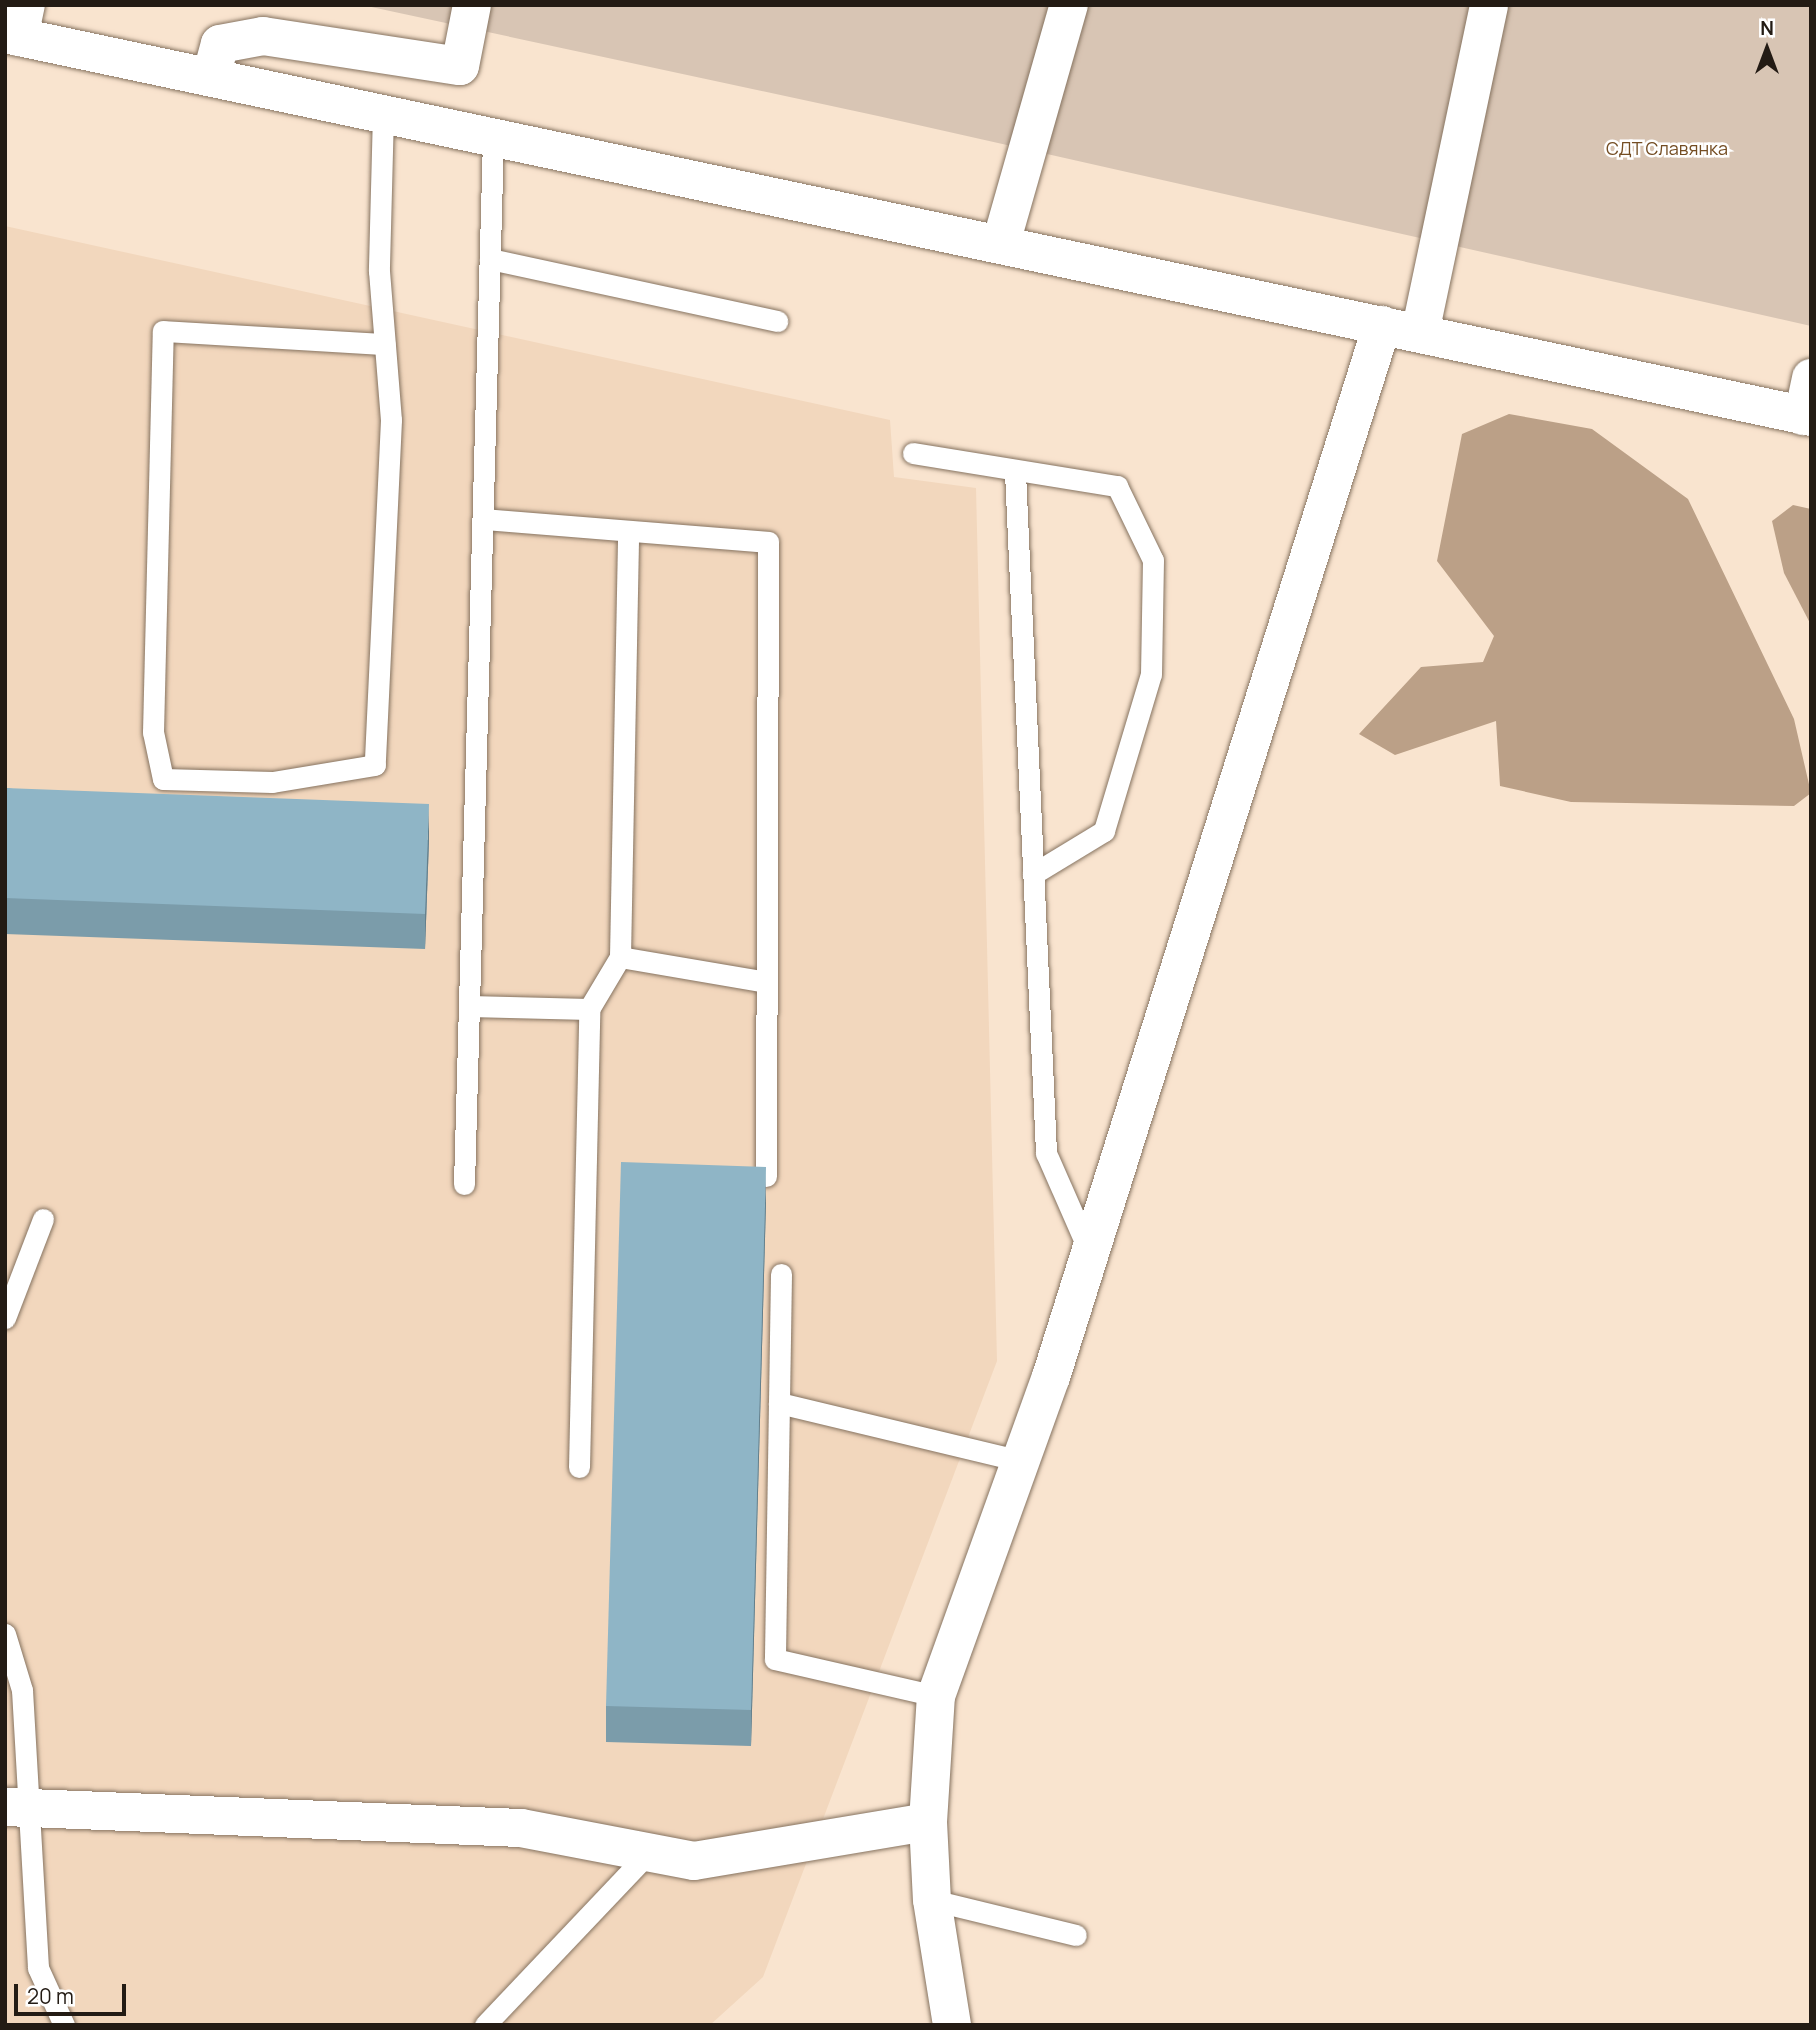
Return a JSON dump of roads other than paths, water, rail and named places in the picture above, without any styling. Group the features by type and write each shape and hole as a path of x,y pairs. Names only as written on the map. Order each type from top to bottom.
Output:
{"street":[{"path":"211,77 220,44 263,36 460,66 472,5"},
{"path":"1000,243 1069,5"},
{"path":"1420,333 1489,5"},
{"path":"17,25 211,77 1807,416 1811,378"},
{"path":"952,2025 932,1900 928,1822 936,1696 1021,1461 1090,1252 1382,325"},
{"path":"17,1807 521,1828 694,1861 928,1822"}],"lane":[{"path":"383,113 379,271 385,344 391,420 375,765 272,782 163,779 153,732 163,331 385,344"},
{"path":"464,1184 493,136"},
{"path":"490,259 777,321"},
{"path":"913,453 1015,472 1118,486 1153,560 1151,674 1104,831 1033,874"},
{"path":"1015,472 1046,1153 1090,1252"},
{"path":"483,519 768,542 766,1177"},
{"path":"579,1467 589,1009 620,957 628,531"},
{"path":"620,957 766,982"},
{"path":"469,1006 589,1009"},
{"path":"5,1318 43,1219"},
{"path":"781,1274 775,1659 936,1696"},
{"path":"779,1403 1021,1461"},
{"path":"5,1634 22,1690 17,1807 38,1968 64,2025"},
{"path":"485,2025 649,1852"},
{"path":"932,1900 1076,1936"}],"park label":[{"name":"СДТ Славянка","path":"1667,148"}]}
